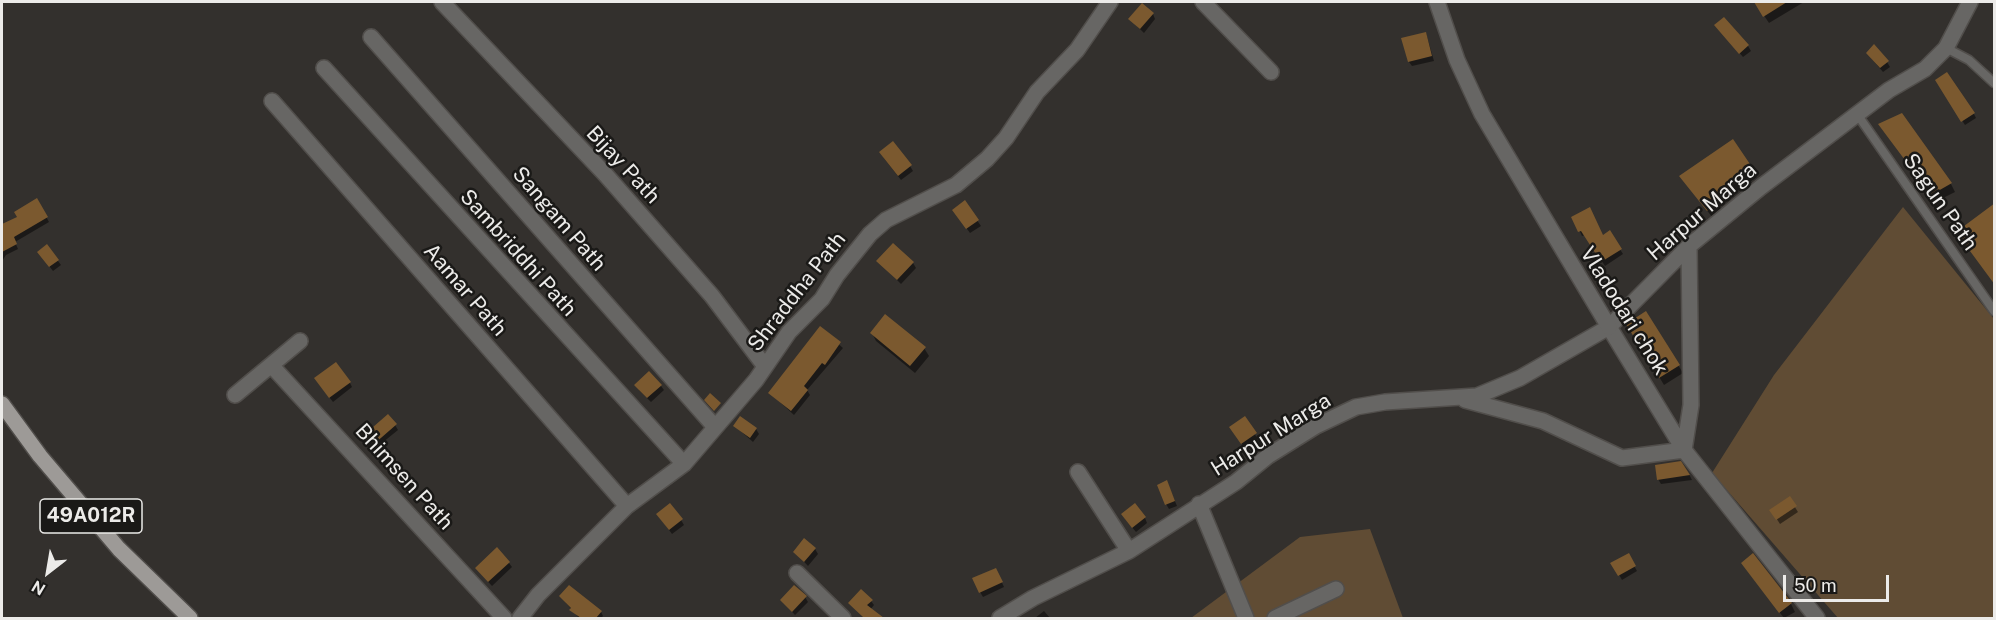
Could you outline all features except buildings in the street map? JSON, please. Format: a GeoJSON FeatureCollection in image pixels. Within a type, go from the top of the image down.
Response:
{"type":"FeatureCollection","features":[{"type":"Feature","properties":{"kind":"main road","name":"49A012R"},"geometry":{"type":"LineString","coordinates":[[2,404],[40,456],[119,549],[190,618]]}},
{"type":"Feature","properties":{"kind":"street","name":"Bijay Path"},"geometry":{"type":"LineString","coordinates":[[442,2],[612,183],[712,296],[764,365]]}},
{"type":"Feature","properties":{"kind":"street","name":"Shraddha Path"},"geometry":{"type":"LineString","coordinates":[[520,618],[538,595],[627,506],[684,464],[756,380],[764,365],[789,332],[822,299],[837,274],[870,234],[886,220],[956,185],[987,159],[1006,138],[1037,92],[1077,50],[1110,2]]}},
{"type":"Feature","properties":{"kind":"street"},"geometry":{"type":"LineString","coordinates":[[1203,2],[1271,72]]}},
{"type":"Feature","properties":{"kind":"street","name":"Vladodari chok"},"geometry":{"type":"LineString","coordinates":[[1437,2],[1456,60],[1482,114],[1684,450],[1817,618]]}},
{"type":"Feature","properties":{"kind":"street","name":"Harpur Marga"},"geometry":{"type":"LineString","coordinates":[[1000,618],[1033,598],[1130,551],[1236,482],[1268,456],[1316,426],[1356,407],[1385,402],[1477,396],[1520,378],[1609,327],[1689,246],[1830,133],[1925,69],[1946,48],[1970,2]]}},
{"type":"Feature","properties":{"kind":"street","name":"Sangam Path"},"geometry":{"type":"LineString","coordinates":[[371,38],[716,428]]}},
{"type":"Feature","properties":{"kind":"street","name":"Sambriddhi Path"},"geometry":{"type":"LineString","coordinates":[[324,68],[456,216],[684,464]]}},
{"type":"Feature","properties":{"kind":"street","name":"Aamar Path"},"geometry":{"type":"LineString","coordinates":[[272,101],[627,506]]}},
{"type":"Feature","properties":{"kind":"street"},"geometry":{"type":"LineString","coordinates":[[1456,398],[1543,421],[1622,458],[1684,450],[1691,405],[1689,246]]}},
{"type":"Feature","properties":{"kind":"street"},"geometry":{"type":"LineString","coordinates":[[235,395],[300,341]]}},
{"type":"Feature","properties":{"kind":"street","name":"Bhimsen Path"},"geometry":{"type":"LineString","coordinates":[[271,365],[504,618]]}},
{"type":"Feature","properties":{"kind":"street"},"geometry":{"type":"LineString","coordinates":[[1078,472],[1130,551]]}},
{"type":"Feature","properties":{"kind":"street"},"geometry":{"type":"LineString","coordinates":[[1199,504],[1246,618]]}},
{"type":"Feature","properties":{"kind":"street"},"geometry":{"type":"LineString","coordinates":[[797,573],[843,618]]}},
{"type":"Feature","properties":{"kind":"street"},"geometry":{"type":"LineString","coordinates":[[1275,618],[1336,589]]}},
{"type":"Feature","properties":{"kind":"lane"},"geometry":{"type":"LineString","coordinates":[[1946,48],[1969,60],[1995,83]]}},
{"type":"Feature","properties":{"kind":"lane","name":"Sagun Path"},"geometry":{"type":"LineString","coordinates":[[1857,114],[1995,311]]}},
{"type":"Feature","properties":{"kind":"shaded area"},"geometry":{"type":"Polygon","coordinates":[[[1903,207],[1994,319],[1994,618],[1838,618],[1712,473],[1774,375],[1903,207]]]}},
{"type":"Feature","properties":{"kind":"shaded area"},"geometry":{"type":"Polygon","coordinates":[[[1370,529],[1403,618],[1191,618],[1300,537],[1370,529]]]}}]}
